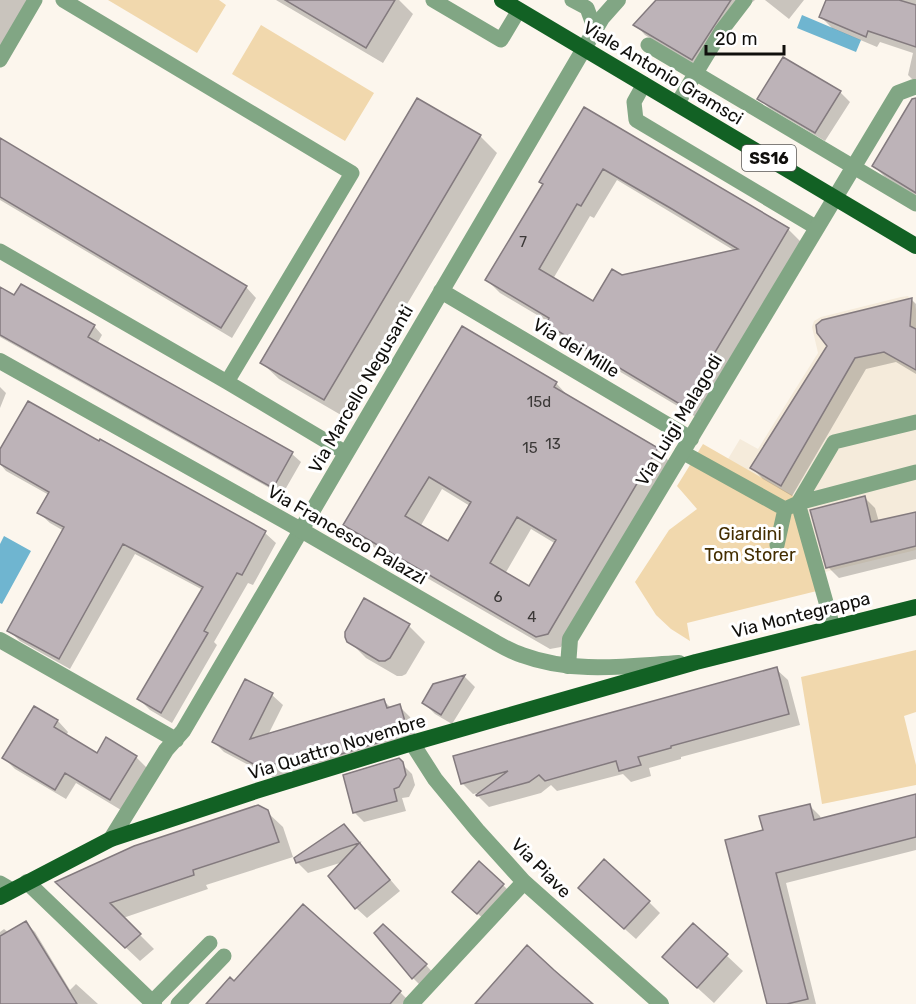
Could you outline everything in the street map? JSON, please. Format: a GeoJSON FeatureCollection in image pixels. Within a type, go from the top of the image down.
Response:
{"type":"FeatureCollection","features":[{"type":"Feature","properties":{"kind":"main road","name":"Viale Antonio Gramsci"},"geometry":{"type":"LineString","coordinates":[[502,0],[916,246]]}},
{"type":"Feature","properties":{"kind":"main road","name":"Via Montegrappa"},"geometry":{"type":"LineString","coordinates":[[696,662],[916,607]]}},
{"type":"Feature","properties":{"kind":"main road","name":"Via Quattro Novembre"},"geometry":{"type":"LineString","coordinates":[[4,890],[27,882],[111,839],[256,791],[412,743],[696,662]]}},
{"type":"Feature","properties":{"kind":"street","name":"Via Marcello Negusanti"},"geometry":{"type":"LineString","coordinates":[[111,839],[166,750],[183,731],[584,48],[602,18],[618,0]]}},
{"type":"Feature","properties":{"kind":"street"},"geometry":{"type":"LineString","coordinates":[[835,198],[898,93],[916,87]]}},
{"type":"Feature","properties":{"kind":"street","name":"Via Luigi Malagodi"},"geometry":{"type":"LineString","coordinates":[[568,666],[570,639],[835,198]]}},
{"type":"Feature","properties":{"kind":"street","name":"Via dei Mille"},"geometry":{"type":"LineString","coordinates":[[441,291],[687,445]]}},
{"type":"Feature","properties":{"kind":"street","name":"Via Francesco Palazzi"},"geometry":{"type":"LineString","coordinates":[[0,361],[520,655],[588,668],[696,662]]}},
{"type":"Feature","properties":{"kind":"street"},"geometry":{"type":"LineString","coordinates":[[0,640],[176,740]]}},
{"type":"Feature","properties":{"kind":"street","name":"Via Piave"},"geometry":{"type":"LineString","coordinates":[[412,743],[435,779],[524,882],[661,1004]]}},
{"type":"Feature","properties":{"kind":"street"},"geometry":{"type":"LineString","coordinates":[[27,882],[153,1003]]}},
{"type":"Feature","properties":{"kind":"street"},"geometry":{"type":"LineString","coordinates":[[411,1004],[524,882]]}},
{"type":"Feature","properties":{"kind":"lane"},"geometry":{"type":"LineString","coordinates":[[0,60],[35,0]]}},
{"type":"Feature","properties":{"kind":"lane"},"geometry":{"type":"LineString","coordinates":[[63,0],[352,173],[227,382]]}},
{"type":"Feature","properties":{"kind":"lane"},"geometry":{"type":"LineString","coordinates":[[433,0],[501,40],[519,10]]}},
{"type":"Feature","properties":{"kind":"lane"},"geometry":{"type":"LineString","coordinates":[[572,0],[587,8],[595,30]]}},
{"type":"Feature","properties":{"kind":"lane"},"geometry":{"type":"LineString","coordinates":[[677,104],[723,30],[745,0]]}},
{"type":"Feature","properties":{"kind":"lane"},"geometry":{"type":"LineString","coordinates":[[648,45],[916,204]]}},
{"type":"Feature","properties":{"kind":"lane"},"geometry":{"type":"LineString","coordinates":[[644,84],[634,102],[636,120],[817,228]]}},
{"type":"Feature","properties":{"kind":"lane"},"geometry":{"type":"LineString","coordinates":[[0,250],[346,453]]}},
{"type":"Feature","properties":{"kind":"lane"},"geometry":{"type":"LineString","coordinates":[[777,545],[791,506],[834,442],[916,422]]}},
{"type":"Feature","properties":{"kind":"lane"},"geometry":{"type":"LineString","coordinates":[[687,445],[791,506],[833,627]]}},
{"type":"Feature","properties":{"kind":"lane"},"geometry":{"type":"LineString","coordinates":[[791,506],[916,472]]}},
{"type":"Feature","properties":{"kind":"lane"},"geometry":{"type":"LineString","coordinates":[[153,1003],[210,943]]}},
{"type":"Feature","properties":{"kind":"lane"},"geometry":{"type":"LineString","coordinates":[[178,1004],[224,956]]}},
{"type":"Feature","properties":{"kind":"shaded area"},"geometry":{"type":"Polygon","coordinates":[[[908,296],[916,310],[916,550],[821,573],[728,459],[740,439],[758,449],[818,353],[812,327],[814,321],[821,317],[908,296]]]}},
{"type":"Feature","properties":{"kind":"green space"},"geometry":{"type":"Polygon","coordinates":[[[108,0],[219,0],[226,5],[197,53],[108,0]]]}},
{"type":"Feature","properties":{"kind":"green space"},"geometry":{"type":"Polygon","coordinates":[[[261,25],[374,93],[345,141],[232,74],[261,25]]]}},
{"type":"Feature","properties":{"kind":"green space","name":"Giardini Tom Storer"},"geometry":{"type":"Polygon","coordinates":[[[703,444],[804,502],[825,589],[687,623],[690,641],[671,629],[656,615],[635,582],[669,530],[697,509],[677,486],[703,444]]]}},
{"type":"Feature","properties":{"kind":"green space"},"geometry":{"type":"Polygon","coordinates":[[[916,650],[916,712],[904,716],[916,765],[916,785],[822,804],[801,677],[916,650]]]}},
{"type":"Feature","properties":{"kind":"water"},"geometry":{"type":"Polygon","coordinates":[[[802,15],[861,40],[856,52],[797,28],[802,15]]]}},
{"type":"Feature","properties":{"kind":"water"},"geometry":{"type":"Polygon","coordinates":[[[4,536],[31,551],[2,604],[0,603],[0,544],[4,536]]]}},
{"type":"Feature","properties":{"kind":"building"},"geometry":{"type":"Polygon","coordinates":[[[285,0],[395,0],[366,48],[285,0]]]}},
{"type":"Feature","properties":{"kind":"building"},"geometry":{"type":"Polygon","coordinates":[[[656,0],[731,0],[692,60],[633,25],[656,0]]]}},
{"type":"Feature","properties":{"kind":"building"},"geometry":{"type":"Polygon","coordinates":[[[826,0],[899,0],[916,5],[916,47],[868,31],[866,37],[819,17],[826,0]]]}},
{"type":"Feature","properties":{"kind":"building"},"geometry":{"type":"Polygon","coordinates":[[[783,57],[841,91],[815,133],[757,99],[783,57]]]}},
{"type":"Feature","properties":{"kind":"building"},"geometry":{"type":"Polygon","coordinates":[[[417,98],[481,135],[324,400],[260,363],[417,98]]]}},
{"type":"Feature","properties":{"kind":"building"},"geometry":{"type":"Polygon","coordinates":[[[916,98],[916,193],[872,166],[912,99],[916,98]]]}},
{"type":"Feature","properties":{"kind":"building"},"geometry":{"type":"Polygon","coordinates":[[[584,107],[789,228],[683,406],[546,324],[549,318],[485,280],[543,184],[539,182],[584,107]],[[603,169],[581,206],[577,204],[539,269],[593,301],[612,269],[622,275],[738,249],[603,169]]]}},
{"type":"Feature","properties":{"kind":"building"},"geometry":{"type":"Polygon","coordinates":[[[0,138],[247,286],[221,328],[0,197],[0,138]]]}},
{"type":"Feature","properties":{"kind":"building"},"geometry":{"type":"Polygon","coordinates":[[[21,284],[95,325],[88,337],[293,452],[273,488],[0,335],[0,287],[14,295],[21,284]]]}},
{"type":"Feature","properties":{"kind":"building"},"geometry":{"type":"Polygon","coordinates":[[[912,298],[910,326],[916,329],[916,370],[884,352],[855,358],[781,486],[750,468],[827,346],[817,333],[816,325],[822,320],[912,298]]]}},
{"type":"Feature","properties":{"kind":"building"},"geometry":{"type":"Polygon","coordinates":[[[462,326],[557,382],[554,387],[658,448],[548,634],[536,637],[343,525],[462,326]],[[429,477],[405,516],[448,541],[471,502],[429,477]],[[517,517],[490,563],[529,586],[556,540],[517,517]]]}},
{"type":"Feature","properties":{"kind":"building"},"geometry":{"type":"Polygon","coordinates":[[[28,401],[266,531],[242,575],[237,573],[204,631],[208,633],[161,713],[137,699],[203,587],[148,557],[123,544],[59,659],[7,631],[64,527],[37,513],[49,492],[0,464],[0,449],[28,401]]]}},
{"type":"Feature","properties":{"kind":"building"},"geometry":{"type":"Polygon","coordinates":[[[865,496],[871,522],[916,512],[916,546],[826,568],[810,510],[865,496]]]}},
{"type":"Feature","properties":{"kind":"building"},"geometry":{"type":"Polygon","coordinates":[[[364,598],[410,624],[390,658],[385,661],[379,661],[347,642],[345,637],[345,632],[364,598]]]}},
{"type":"Feature","properties":{"kind":"building"},"geometry":{"type":"Polygon","coordinates":[[[777,667],[789,714],[638,757],[641,765],[619,771],[616,761],[545,781],[539,775],[529,782],[477,796],[508,771],[461,784],[453,756],[777,667]]]}},
{"type":"Feature","properties":{"kind":"building"},"geometry":{"type":"Polygon","coordinates":[[[465,675],[441,715],[422,703],[433,684],[465,675]]]}},
{"type":"Feature","properties":{"kind":"building"},"geometry":{"type":"Polygon","coordinates":[[[245,679],[273,693],[250,739],[384,699],[387,708],[400,704],[406,725],[377,734],[383,741],[338,755],[335,746],[261,768],[212,742],[245,679]]]}},
{"type":"Feature","properties":{"kind":"building"},"geometry":{"type":"Polygon","coordinates":[[[34,706],[58,720],[54,727],[97,753],[106,737],[137,756],[110,800],[65,773],[55,790],[2,758],[34,706]]]}},
{"type":"Feature","properties":{"kind":"building"},"geometry":{"type":"Polygon","coordinates":[[[399,758],[403,762],[406,775],[399,787],[394,789],[397,801],[353,813],[343,775],[399,758]]]}},
{"type":"Feature","properties":{"kind":"building"},"geometry":{"type":"Polygon","coordinates":[[[916,794],[916,837],[776,873],[808,999],[787,1004],[767,1004],[725,840],[763,830],[759,816],[810,804],[814,820],[916,794]]]}},
{"type":"Feature","properties":{"kind":"building"},"geometry":{"type":"Polygon","coordinates":[[[258,805],[268,810],[279,842],[193,870],[194,875],[110,903],[141,934],[125,948],[55,882],[134,846],[258,805]]]}},
{"type":"Feature","properties":{"kind":"building"},"geometry":{"type":"Polygon","coordinates":[[[344,824],[390,880],[355,909],[328,876],[359,843],[296,863],[294,858],[344,824]]]}},
{"type":"Feature","properties":{"kind":"building"},"geometry":{"type":"Polygon","coordinates":[[[604,859],[650,901],[624,929],[578,888],[604,859]]]}},
{"type":"Feature","properties":{"kind":"building"},"geometry":{"type":"Polygon","coordinates":[[[479,861],[504,884],[477,914],[452,892],[479,861]]]}},
{"type":"Feature","properties":{"kind":"building"},"geometry":{"type":"Polygon","coordinates":[[[303,904],[401,991],[390,1004],[206,1004],[230,977],[234,981],[303,904]]]}},
{"type":"Feature","properties":{"kind":"building"},"geometry":{"type":"Polygon","coordinates":[[[26,921],[77,1004],[0,1004],[0,936],[26,921]]]}},
{"type":"Feature","properties":{"kind":"building"},"geometry":{"type":"Polygon","coordinates":[[[693,923],[728,954],[697,988],[662,957],[693,923]]]}},
{"type":"Feature","properties":{"kind":"building"},"geometry":{"type":"Polygon","coordinates":[[[383,924],[427,964],[412,979],[374,933],[383,924]]]}},
{"type":"Feature","properties":{"kind":"building"},"geometry":{"type":"Polygon","coordinates":[[[527,945],[554,970],[593,1004],[475,1004],[527,945]]]}}]}
